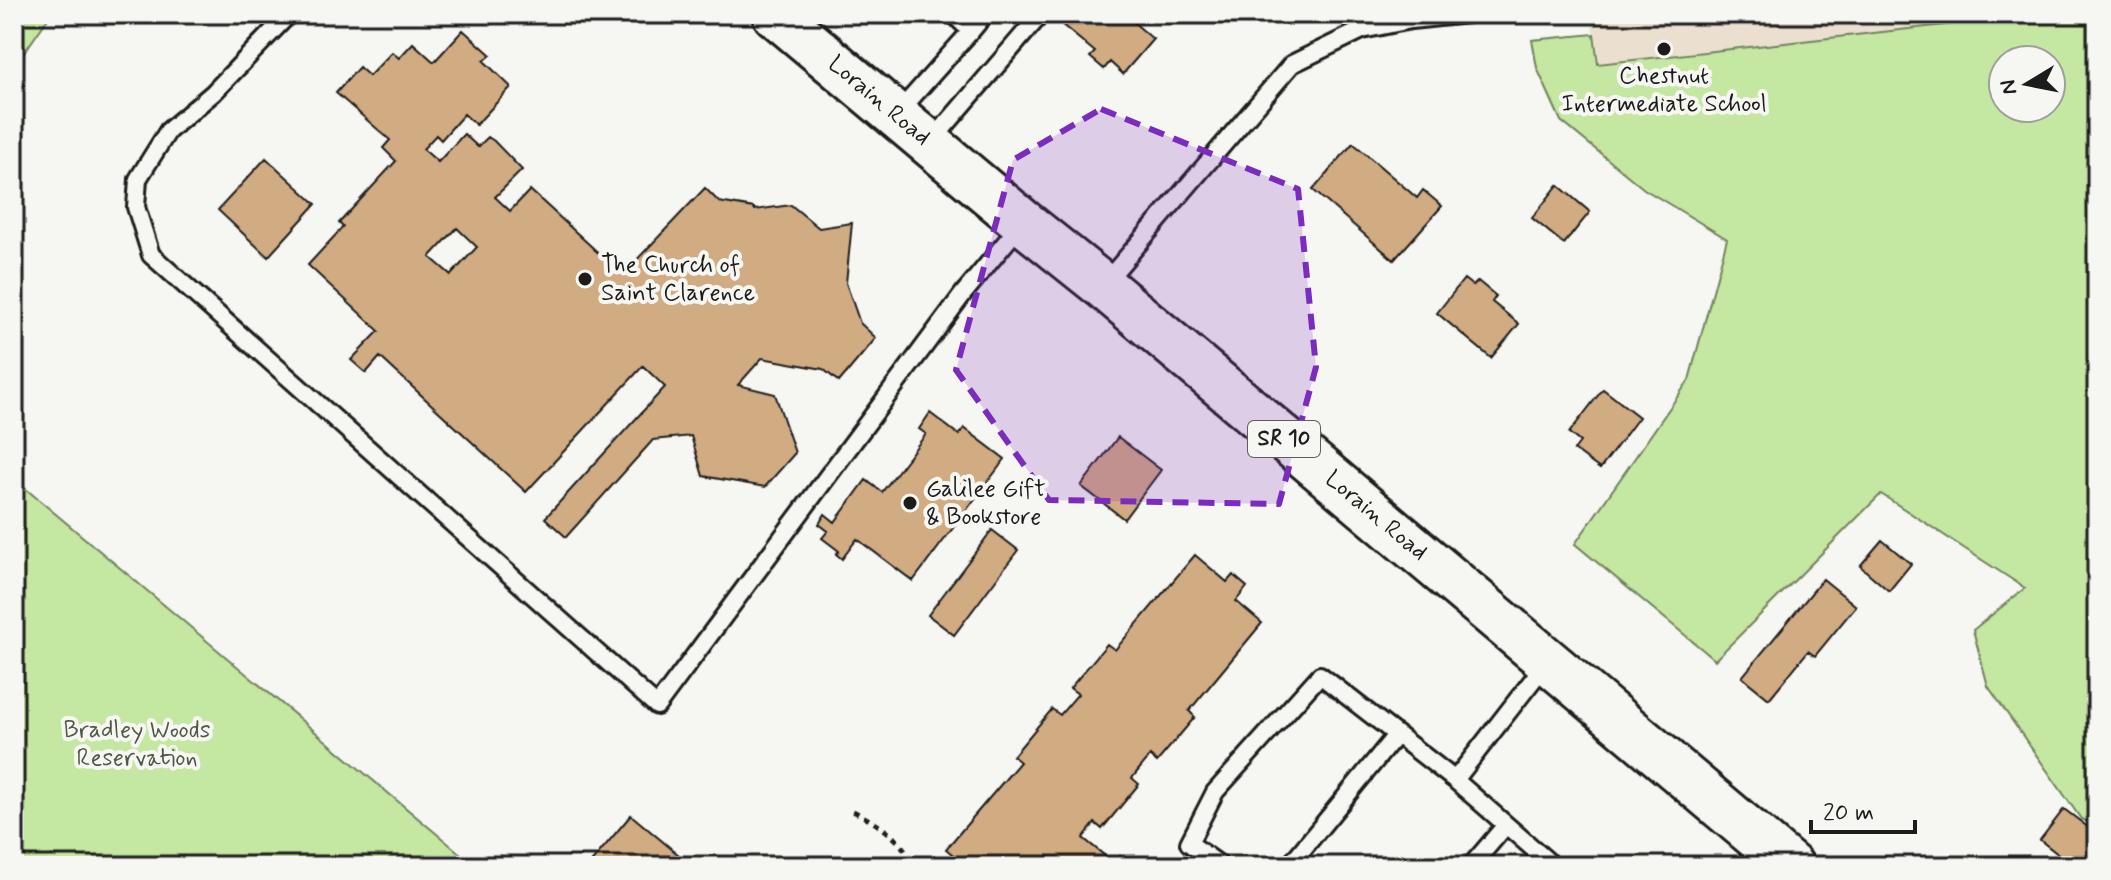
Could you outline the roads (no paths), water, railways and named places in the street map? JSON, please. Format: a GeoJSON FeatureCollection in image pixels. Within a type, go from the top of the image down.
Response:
{"type":"FeatureCollection","features":[{"type":"Feature","properties":{"kind":"main road","name":"Lorain Road"},"geometry":{"type":"LineString","coordinates":[[775,14],[1791,866]]}},
{"type":"Feature","properties":{"kind":"lane"},"geometry":{"type":"LineString","coordinates":[[289,14],[213,93],[168,131],[138,179],[136,207],[151,255],[657,706],[963,294],[1023,222]]}},
{"type":"Feature","properties":{"kind":"lane"},"geometry":{"type":"LineString","coordinates":[[953,14],[971,31]]}},
{"type":"Feature","properties":{"kind":"lane"},"geometry":{"type":"LineString","coordinates":[[896,115],[985,14]]}},
{"type":"Feature","properties":{"kind":"lane"},"geometry":{"type":"LineString","coordinates":[[930,144],[1041,14]]}},
{"type":"Feature","properties":{"kind":"lane"},"geometry":{"type":"LineString","coordinates":[[1103,286],[1292,64],[1362,30],[1411,20],[1468,14]]}},
{"type":"Feature","properties":{"kind":"lane"},"geometry":{"type":"LineString","coordinates":[[1455,780],[1547,662]]}},
{"type":"Feature","properties":{"kind":"lane"},"geometry":{"type":"LineString","coordinates":[[1221,866],[1189,843],[1215,792],[1320,675],[1455,780],[1553,866]]}},
{"type":"Feature","properties":{"kind":"lane"},"geometry":{"type":"LineString","coordinates":[[1289,866],[1397,734]]}},
{"type":"Feature","properties":{"kind":"lane"},"geometry":{"type":"LineString","coordinates":[[1471,866],[1506,825]]}},
{"type":"Feature","properties":{"kind":"place","name":"Chestnut Intermediate School"},"geometry":{"type":"Point","coordinates":[1664,49]}},
{"type":"Feature","properties":{"kind":"place","name":"The Church of Saint Clarence"},"geometry":{"type":"Point","coordinates":[585,279]}},
{"type":"Feature","properties":{"kind":"place","name":"Galilee Gift & Bookstore"},"geometry":{"type":"Point","coordinates":[910,503]}},
{"type":"Feature","properties":{"kind":"park label","name":"Bradley Woods Reservation"},"geometry":{"type":"Point","coordinates":[137,744]}}]}
